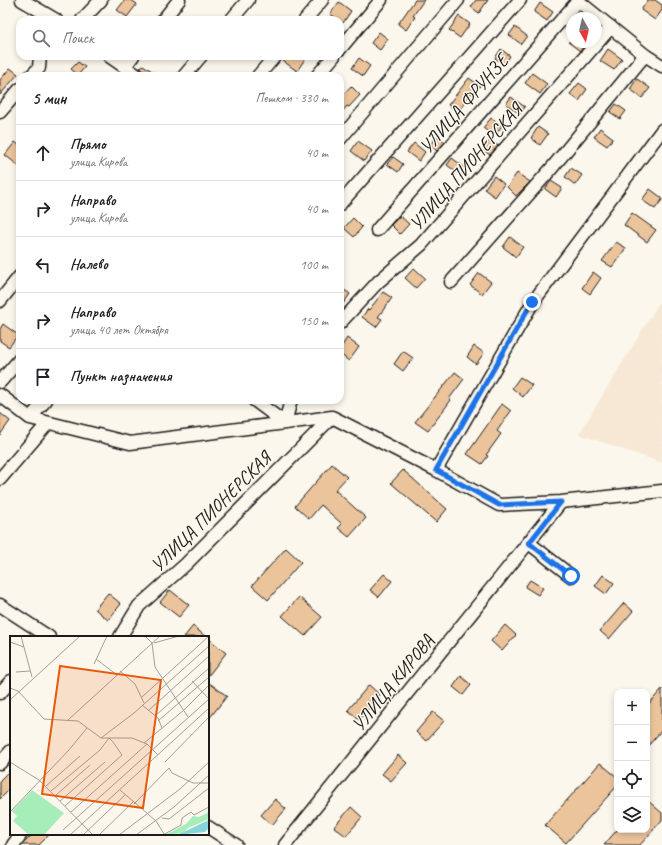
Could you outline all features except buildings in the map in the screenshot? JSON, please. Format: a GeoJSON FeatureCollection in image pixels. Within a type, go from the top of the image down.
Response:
{"type":"FeatureCollection","features":[{"type":"Feature","properties":{"kind":"street"},"geometry":{"type":"LineString","coordinates":[[22,0],[49,16]]}},
{"type":"Feature","properties":{"kind":"street"},"geometry":{"type":"LineString","coordinates":[[86,16],[101,0]]}},
{"type":"Feature","properties":{"kind":"street"},"geometry":{"type":"LineString","coordinates":[[166,16],[179,0]]}},
{"type":"Feature","properties":{"kind":"street"},"geometry":{"type":"LineString","coordinates":[[235,16],[248,0]]}},
{"type":"Feature","properties":{"kind":"street"},"geometry":{"type":"LineString","coordinates":[[308,16],[322,0]]}},
{"type":"Feature","properties":{"kind":"street"},"geometry":{"type":"LineString","coordinates":[[344,44],[381,0]]}},
{"type":"Feature","properties":{"kind":"street"},"geometry":{"type":"LineString","coordinates":[[344,134],[458,0]]}},
{"type":"Feature","properties":{"kind":"street","name":"УЛИЦА ФРУНЗЕ"},"geometry":{"type":"LineString","coordinates":[[344,199],[520,0]]}},
{"type":"Feature","properties":{"kind":"street"},"geometry":{"type":"LineString","coordinates":[[578,1],[645,55],[662,66]]}},
{"type":"Feature","properties":{"kind":"street","name":"УЛИЦА ФРУНЗЕ"},"geometry":{"type":"LineString","coordinates":[[377,230],[578,1]]}},
{"type":"Feature","properties":{"kind":"street","name":"УЛИЦА ПИОНЕРСКАЯ"},"geometry":{"type":"LineString","coordinates":[[344,319],[378,282],[421,245],[611,27]]}},
{"type":"Feature","properties":{"kind":"street"},"geometry":{"type":"LineString","coordinates":[[451,282],[551,169],[645,55]]}},
{"type":"Feature","properties":{"kind":"street"},"geometry":{"type":"LineString","coordinates":[[34,72],[38,68],[39,60]]}},
{"type":"Feature","properties":{"kind":"street"},"geometry":{"type":"LineString","coordinates":[[115,60],[133,72]]}},
{"type":"Feature","properties":{"kind":"street"},"geometry":{"type":"LineString","coordinates":[[125,66],[130,60]]}},
{"type":"Feature","properties":{"kind":"street"},"geometry":{"type":"LineString","coordinates":[[187,72],[198,60]]}},
{"type":"Feature","properties":{"kind":"street"},"geometry":{"type":"LineString","coordinates":[[261,72],[272,60]]}},
{"type":"Feature","properties":{"kind":"street"},"geometry":{"type":"LineString","coordinates":[[320,72],[331,60]]}},
{"type":"Feature","properties":{"kind":"street"},"geometry":{"type":"LineString","coordinates":[[0,112],[16,94]]}},
{"type":"Feature","properties":{"kind":"street"},"geometry":{"type":"LineString","coordinates":[[436,470],[532,302],[662,130]]}},
{"type":"Feature","properties":{"kind":"street"},"geometry":{"type":"LineString","coordinates":[[0,300],[16,281]]}},
{"type":"Feature","properties":{"kind":"street"},"geometry":{"type":"LineString","coordinates":[[0,382],[16,364]]}},
{"type":"Feature","properties":{"kind":"street"},"geometry":{"type":"LineString","coordinates":[[0,395],[30,418],[130,443],[332,417],[436,470],[499,505],[561,502],[662,491]]}},
{"type":"Feature","properties":{"kind":"street"},"geometry":{"type":"LineString","coordinates":[[30,418],[42,404]]}},
{"type":"Feature","properties":{"kind":"street"},"geometry":{"type":"LineString","coordinates":[[259,404],[285,423]]}},
{"type":"Feature","properties":{"kind":"street"},"geometry":{"type":"LineString","coordinates":[[285,423],[290,404]]}},
{"type":"Feature","properties":{"kind":"street","name":"УЛИЦА ПИОНЕРСКАЯ"},"geometry":{"type":"LineString","coordinates":[[121,636],[139,606],[186,564],[332,417]]}},
{"type":"Feature","properties":{"kind":"street"},"geometry":{"type":"LineString","coordinates":[[0,479],[48,423]]}},
{"type":"Feature","properties":{"kind":"street","name":"УЛИЦА КИРОВА"},"geometry":{"type":"LineString","coordinates":[[290,843],[561,502]]}},
{"type":"Feature","properties":{"kind":"street"},"geometry":{"type":"LineString","coordinates":[[529,543],[571,576]]}},
{"type":"Feature","properties":{"kind":"street"},"geometry":{"type":"LineString","coordinates":[[2,610],[46,636]]}},
{"type":"Feature","properties":{"kind":"street"},"geometry":{"type":"LineString","coordinates":[[0,693],[10,682]]}},
{"type":"Feature","properties":{"kind":"street"},"geometry":{"type":"LineString","coordinates":[[0,763],[10,752]]}},
{"type":"Feature","properties":{"kind":"street"},"geometry":{"type":"LineString","coordinates":[[209,828],[236,845]]}},
{"type":"Feature","properties":{"kind":"street"},"geometry":{"type":"LineString","coordinates":[[13,845],[20,835]]}},
{"type":"Feature","properties":{"kind":"shaded area"},"geometry":{"type":"Polygon","coordinates":[[[662,298],[662,463],[579,434],[662,298]]]}},
{"type":"Feature","properties":{"kind":"route"},"geometry":{"type":"LineString","coordinates":[[532,302],[436,470],[499,505],[561,502],[529,543],[571,576]]}}]}
